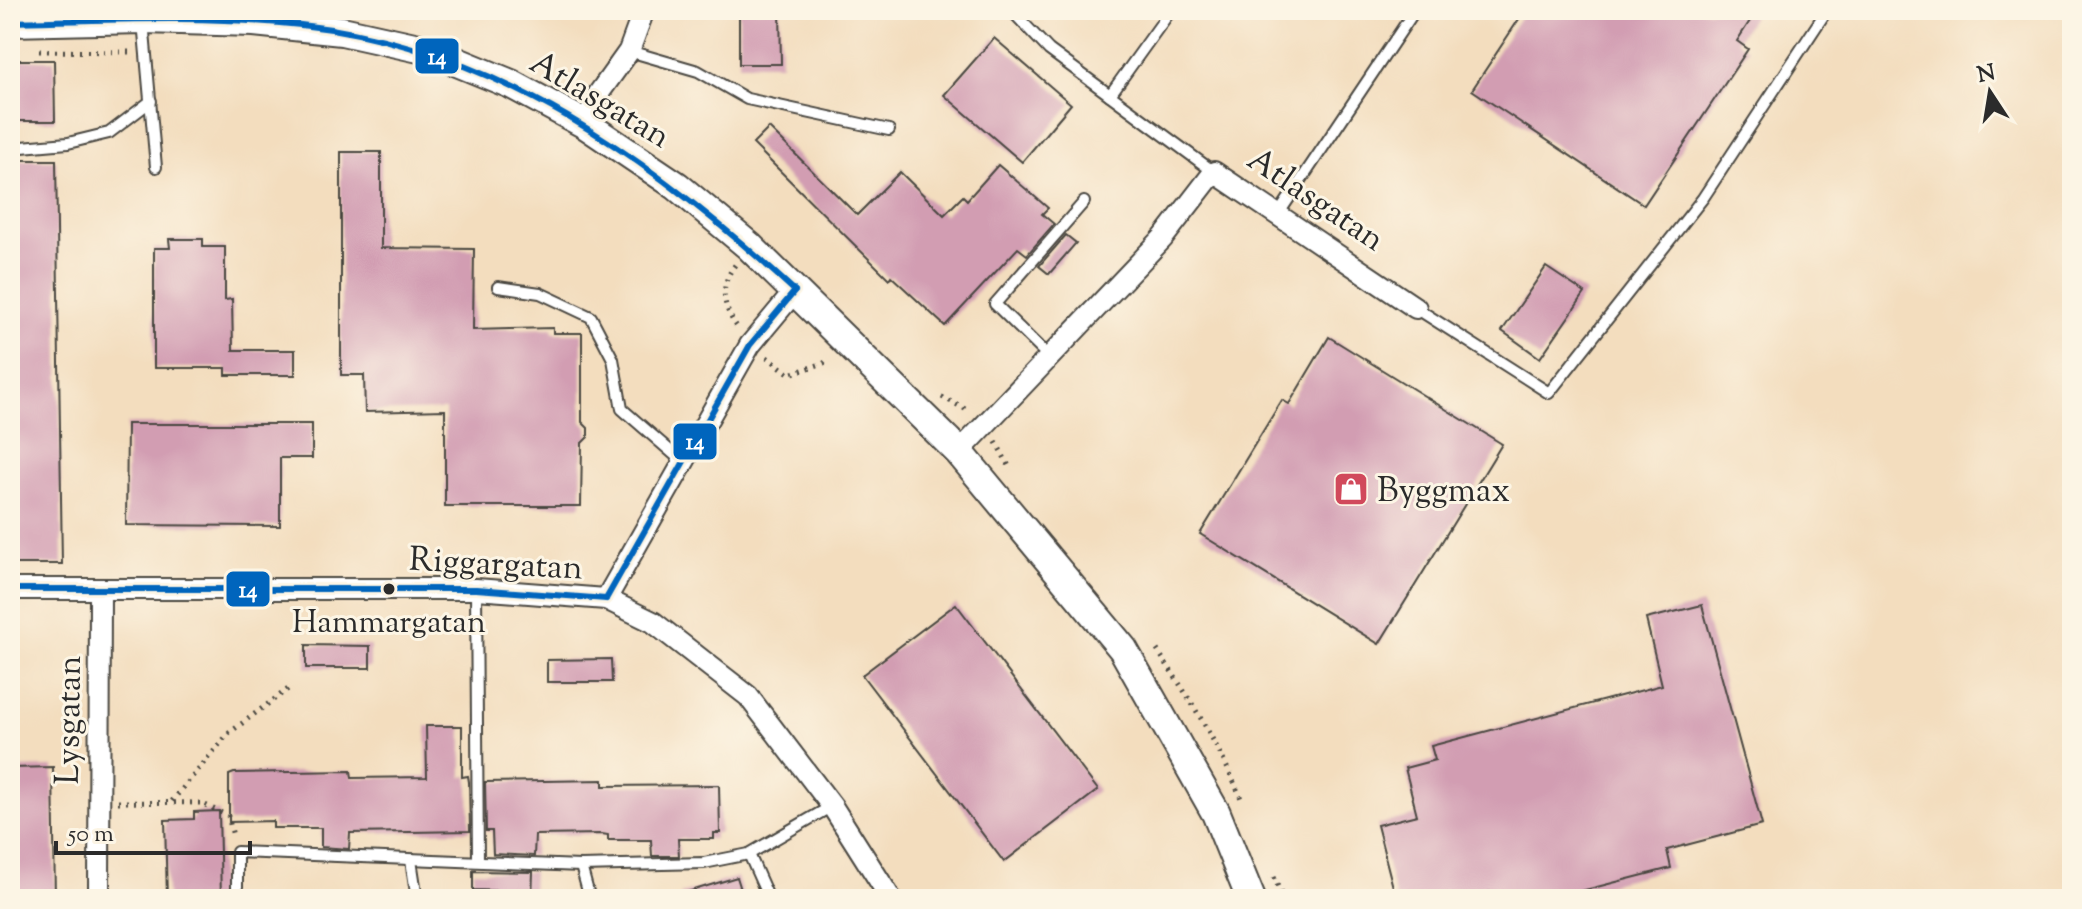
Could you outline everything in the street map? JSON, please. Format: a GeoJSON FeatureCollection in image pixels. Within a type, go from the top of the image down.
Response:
{"type":"FeatureCollection","features":[{"type":"Feature","properties":{"kind":"street"},"geometry":{"type":"LineString","coordinates":[[585,124],[599,93],[629,51],[644,10]]}},
{"type":"Feature","properties":{"kind":"street","name":"Atlasgatan"},"geometry":{"type":"LineString","coordinates":[[10,22],[101,16],[254,22],[327,29],[428,50],[511,84],[585,124],[677,186],[749,246],[959,452],[1123,649],[1216,813],[1251,899]]}},
{"type":"Feature","properties":{"kind":"street","name":"Atlasgatan"},"geometry":{"type":"LineString","coordinates":[[959,452],[1163,238],[1214,172],[1416,308]]}},
{"type":"Feature","properties":{"kind":"street"},"geometry":{"type":"LineString","coordinates":[[606,599],[750,345],[795,291]]}},
{"type":"Feature","properties":{"kind":"street","name":"Riggargatan"},"geometry":{"type":"LineString","coordinates":[[10,589],[476,589],[606,599],[653,622],[748,696],[832,806],[891,899]]}},
{"type":"Feature","properties":{"kind":"street","name":"Lysgatan"},"geometry":{"type":"LineString","coordinates":[[99,899],[100,590]]}},
{"type":"Feature","properties":{"kind":"lane"},"geometry":{"type":"LineString","coordinates":[[1011,10],[1049,50],[1214,172]]}},
{"type":"Feature","properties":{"kind":"lane"},"geometry":{"type":"LineString","coordinates":[[1110,95],[1171,10]]}},
{"type":"Feature","properties":{"kind":"lane"},"geometry":{"type":"LineString","coordinates":[[1277,216],[1415,10]]}},
{"type":"Feature","properties":{"kind":"lane"},"geometry":{"type":"LineString","coordinates":[[1416,308],[1549,393],[1703,198],[1827,10]]}},
{"type":"Feature","properties":{"kind":"lane"},"geometry":{"type":"LineString","coordinates":[[143,19],[156,167]]}},
{"type":"Feature","properties":{"kind":"lane"},"geometry":{"type":"LineString","coordinates":[[629,51],[698,71],[747,99],[889,130]]}},
{"type":"Feature","properties":{"kind":"lane"},"geometry":{"type":"LineString","coordinates":[[10,148],[68,143],[109,133],[151,101]]}},
{"type":"Feature","properties":{"kind":"lane"},"geometry":{"type":"LineString","coordinates":[[1048,356],[995,304],[1084,202]]}},
{"type":"Feature","properties":{"kind":"lane"},"geometry":{"type":"LineString","coordinates":[[498,287],[540,293],[591,317],[613,359],[622,409],[683,462]]}},
{"type":"Feature","properties":{"kind":"lane"},"geometry":{"type":"LineString","coordinates":[[476,589],[478,861]]}},
{"type":"Feature","properties":{"kind":"lane"},"geometry":{"type":"LineString","coordinates":[[237,899],[237,852],[581,866],[704,863],[749,854],[832,806]]}},
{"type":"Feature","properties":{"kind":"lane"},"geometry":{"type":"LineString","coordinates":[[749,854],[769,899]]}},
{"type":"Feature","properties":{"kind":"lane"},"geometry":{"type":"LineString","coordinates":[[411,860],[417,899]]}},
{"type":"Feature","properties":{"kind":"lane"},"geometry":{"type":"LineString","coordinates":[[581,866],[590,899]]}},
{"type":"Feature","properties":{"kind":"path"},"geometry":{"type":"LineString","coordinates":[[28,50],[147,52]]}},
{"type":"Feature","properties":{"kind":"path"},"geometry":{"type":"LineString","coordinates":[[171,802],[229,733],[288,689]]}},
{"type":"Feature","properties":{"kind":"path"},"geometry":{"type":"LineString","coordinates":[[98,802],[201,803],[228,816],[237,852]]}},
{"type":"Feature","properties":{"kind":"building"},"geometry":{"type":"Polygon","coordinates":[[[739,10],[780,10],[781,64],[739,64],[739,10]]]}},
{"type":"Feature","properties":{"kind":"building"},"geometry":{"type":"Polygon","coordinates":[[[1525,10],[1757,10],[1737,41],[1748,49],[1644,205],[1472,90],[1525,10]]]}},
{"type":"Feature","properties":{"kind":"building"},"geometry":{"type":"Polygon","coordinates":[[[994,38],[1071,104],[1022,162],[944,95],[994,38]]]}},
{"type":"Feature","properties":{"kind":"building"},"geometry":{"type":"Polygon","coordinates":[[[10,60],[54,60],[55,121],[10,121],[10,60]]]}},
{"type":"Feature","properties":{"kind":"building"},"geometry":{"type":"Polygon","coordinates":[[[769,128],[857,215],[900,172],[944,215],[963,196],[967,200],[998,165],[1048,208],[1042,214],[1054,224],[1027,255],[1018,248],[945,326],[891,276],[889,279],[753,144],[769,128]]]}},
{"type":"Feature","properties":{"kind":"building"},"geometry":{"type":"Polygon","coordinates":[[[341,152],[381,152],[381,248],[474,249],[473,330],[553,328],[553,333],[582,333],[582,422],[588,428],[588,437],[582,443],[581,506],[445,506],[445,410],[365,412],[364,375],[341,375],[341,152]]]}},
{"type":"Feature","properties":{"kind":"building"},"geometry":{"type":"Polygon","coordinates":[[[10,160],[56,160],[62,564],[13,564],[10,160]]]}},
{"type":"Feature","properties":{"kind":"building"},"geometry":{"type":"Polygon","coordinates":[[[1066,235],[1076,243],[1049,274],[1039,266],[1066,235]]]}},
{"type":"Feature","properties":{"kind":"building"},"geometry":{"type":"Polygon","coordinates":[[[169,239],[203,239],[203,247],[225,247],[225,300],[232,299],[233,350],[295,350],[295,375],[226,375],[226,368],[154,368],[154,248],[170,248],[169,239]]]}},
{"type":"Feature","properties":{"kind":"building"},"geometry":{"type":"Polygon","coordinates":[[[1546,267],[1585,293],[1540,358],[1502,331],[1546,267]]]}},
{"type":"Feature","properties":{"kind":"building","name":"Byggmax"},"geometry":{"type":"Polygon","coordinates":[[[1329,337],[1502,444],[1379,644],[1200,534],[1282,400],[1289,404],[1329,337]]]}},
{"type":"Feature","properties":{"kind":"building"},"geometry":{"type":"Polygon","coordinates":[[[127,424],[312,424],[312,458],[280,458],[280,526],[126,525],[127,424]]]}},
{"type":"Feature","properties":{"kind":"building"},"geometry":{"type":"Polygon","coordinates":[[[956,604],[1098,790],[1004,862],[862,675],[956,604]]]}},
{"type":"Feature","properties":{"kind":"building"},"geometry":{"type":"Polygon","coordinates":[[[1702,605],[1762,825],[1667,850],[1671,868],[1550,899],[1491,899],[1489,892],[1461,899],[1396,899],[1377,825],[1417,815],[1405,768],[1435,760],[1431,746],[1662,685],[1646,619],[1702,605]]]}},
{"type":"Feature","properties":{"kind":"building"},"geometry":{"type":"Polygon","coordinates":[[[306,645],[370,646],[370,668],[306,668],[306,645]]]}},
{"type":"Feature","properties":{"kind":"building"},"geometry":{"type":"Polygon","coordinates":[[[611,659],[612,682],[547,682],[547,660],[611,659]]]}},
{"type":"Feature","properties":{"kind":"building"},"geometry":{"type":"Polygon","coordinates":[[[426,726],[462,726],[462,777],[468,776],[469,782],[470,831],[350,833],[349,849],[321,847],[321,828],[273,828],[273,821],[229,822],[229,775],[234,773],[351,771],[352,778],[427,777],[426,726]]]}},
{"type":"Feature","properties":{"kind":"building"},"geometry":{"type":"Polygon","coordinates":[[[53,767],[55,899],[10,899],[10,768],[53,767]]]}},
{"type":"Feature","properties":{"kind":"building"},"geometry":{"type":"Polygon","coordinates":[[[603,780],[603,786],[719,785],[720,833],[714,833],[714,839],[678,839],[679,856],[652,856],[651,840],[608,840],[608,835],[602,834],[535,835],[534,856],[493,854],[492,831],[486,831],[485,782],[603,780]]]}},
{"type":"Feature","properties":{"kind":"building"},"geometry":{"type":"Polygon","coordinates":[[[219,811],[221,899],[167,899],[165,820],[194,819],[194,812],[219,811]]]}},
{"type":"Feature","properties":{"kind":"building"},"geometry":{"type":"Polygon","coordinates":[[[473,871],[533,872],[532,899],[508,899],[507,891],[473,890],[473,871]]]}},
{"type":"Feature","properties":{"kind":"building"},"geometry":{"type":"Polygon","coordinates":[[[737,877],[744,899],[682,899],[681,894],[737,877]]]}},
{"type":"Feature","properties":{"kind":"transit line","name":"14"},"geometry":{"type":"LineString","coordinates":[[10,22],[156,19],[265,22],[373,37],[441,57],[506,84],[569,118],[629,156],[687,198],[795,291]]}},
{"type":"Feature","properties":{"kind":"transit line","name":"14"},"geometry":{"type":"LineString","coordinates":[[606,599],[750,345],[795,291]]}},
{"type":"Feature","properties":{"kind":"transit line","name":"14"},"geometry":{"type":"LineString","coordinates":[[10,589],[476,589],[606,599]]}},
{"type":"Feature","properties":{"kind":"place","name":"Byggmax"},"geometry":{"type":"Point","coordinates":[1351,489]}},
{"type":"Feature","properties":{"kind":"place","name":"Hammargatan"},"geometry":{"type":"Point","coordinates":[389,589]}}]}
